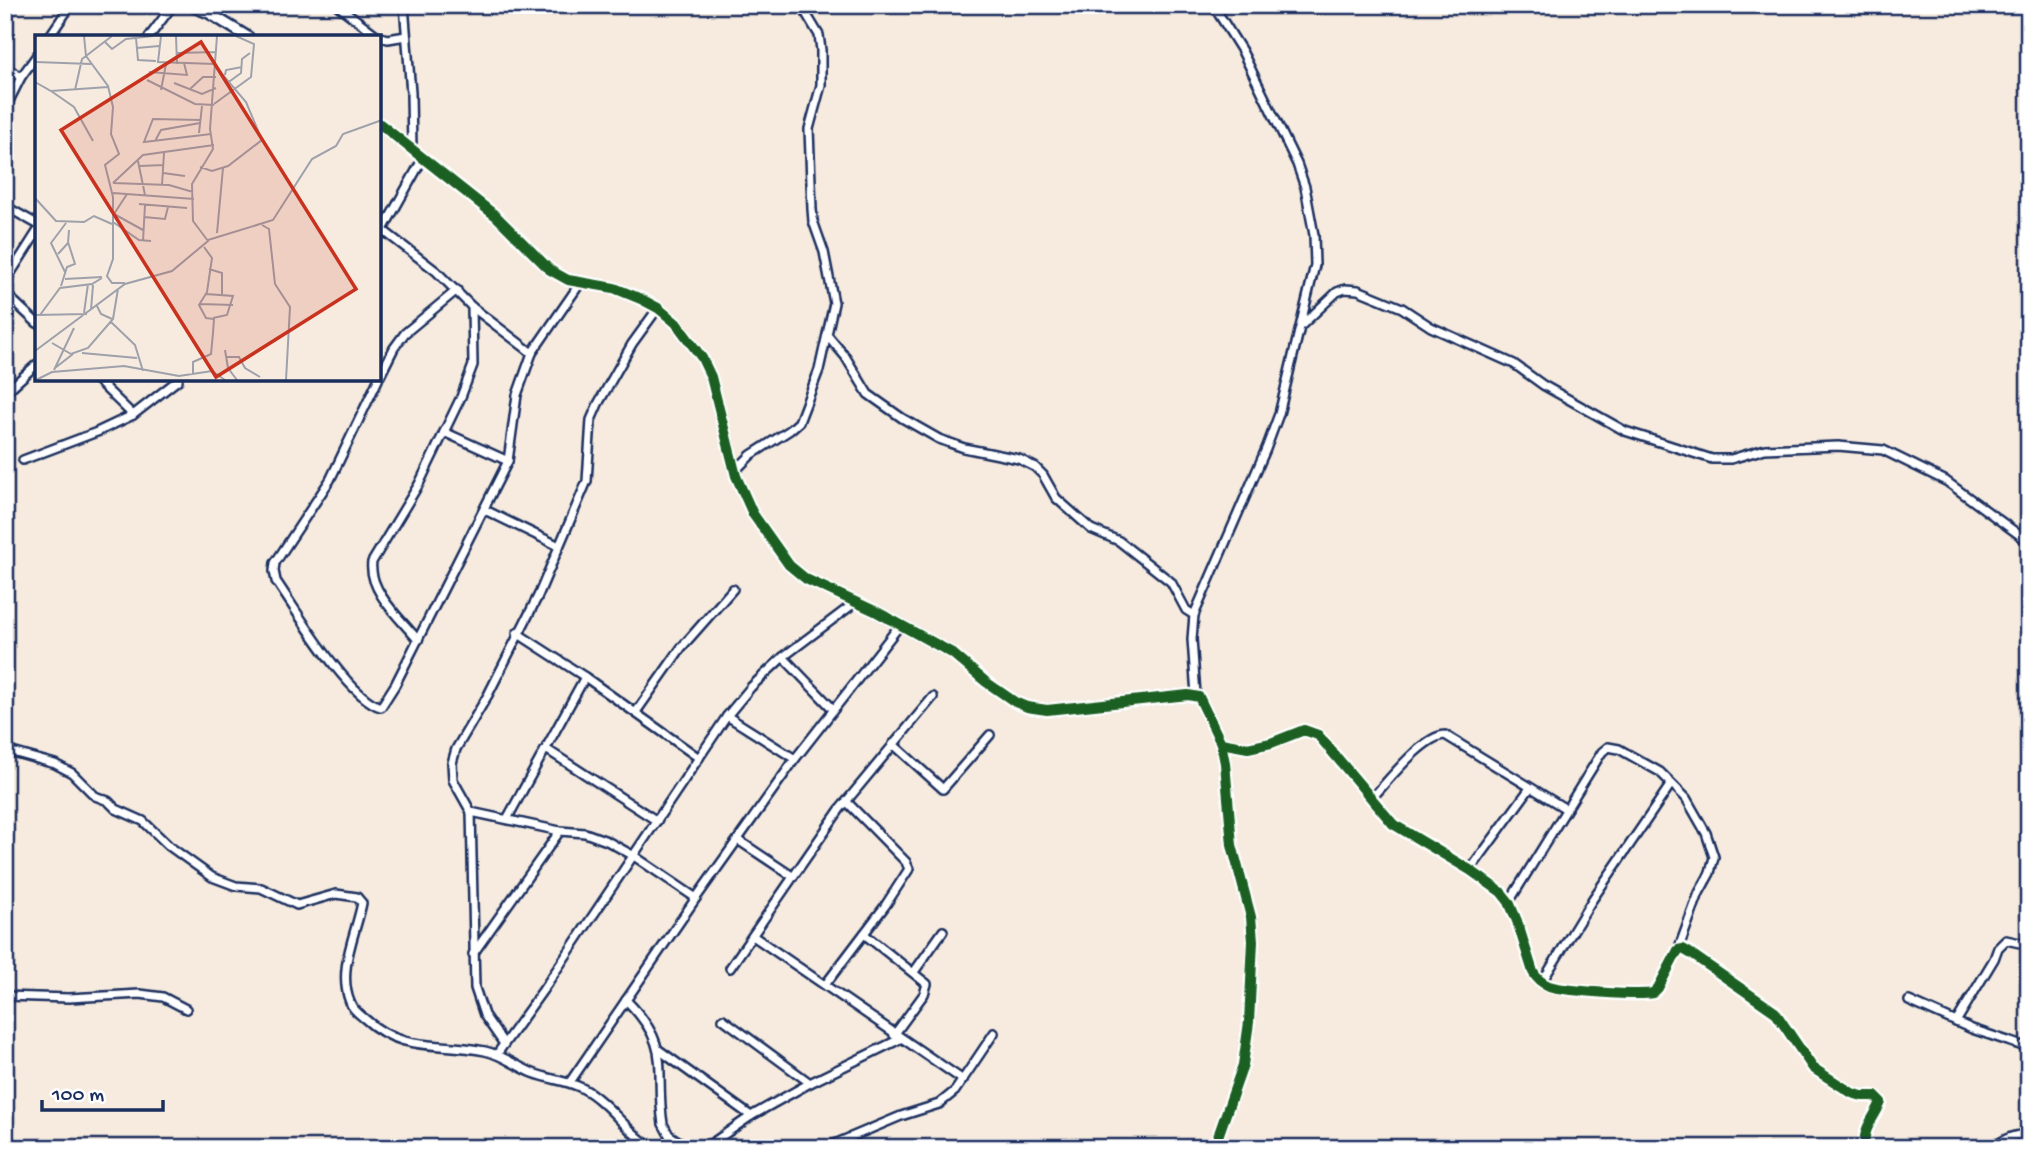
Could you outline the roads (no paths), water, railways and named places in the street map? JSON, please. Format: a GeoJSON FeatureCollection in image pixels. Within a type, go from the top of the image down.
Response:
{"type":"FeatureCollection","features":[{"type":"Feature","properties":{"kind":"street"},"geometry":{"type":"LineString","coordinates":[[50,35],[71,5]]}},
{"type":"Feature","properties":{"kind":"street"},"geometry":{"type":"LineString","coordinates":[[150,35],[173,5]]}},
{"type":"Feature","properties":{"kind":"street"},"geometry":{"type":"LineString","coordinates":[[192,7],[209,5]]}},
{"type":"Feature","properties":{"kind":"street"},"geometry":{"type":"LineString","coordinates":[[338,5],[377,35]]}},
{"type":"Feature","properties":{"kind":"street"},"geometry":{"type":"LineString","coordinates":[[404,5],[411,93],[412,150]]}},
{"type":"Feature","properties":{"kind":"street"},"geometry":{"type":"LineString","coordinates":[[735,471],[751,455],[799,422],[819,370],[834,303],[824,252],[813,221],[809,129],[821,85],[821,50],[819,35],[801,5]]}},
{"type":"Feature","properties":{"kind":"street"},"geometry":{"type":"LineString","coordinates":[[1213,5],[1242,51],[1297,164],[1314,235],[1315,265],[1279,414],[1194,615],[1192,639],[1196,695],[1221,743],[1232,845],[1251,917],[1253,941],[1250,1022],[1242,1065],[1214,1148]]}},
{"type":"Feature","properties":{"kind":"street"},"geometry":{"type":"LineString","coordinates":[[192,7],[209,13],[245,35]]}},
{"type":"Feature","properties":{"kind":"street"},"geometry":{"type":"LineString","coordinates":[[382,38],[405,36]]}},
{"type":"Feature","properties":{"kind":"street"},"geometry":{"type":"LineString","coordinates":[[5,109],[21,77],[35,58]]}},
{"type":"Feature","properties":{"kind":"street"},"geometry":{"type":"LineString","coordinates":[[5,67],[21,77]]}},
{"type":"Feature","properties":{"kind":"street"},"geometry":{"type":"LineString","coordinates":[[382,126],[422,160],[496,215],[550,270],[568,280],[614,288],[658,308],[676,323],[702,358],[711,377],[735,471],[753,514],[789,565],[806,579],[952,653],[986,682],[1027,707],[1047,710],[1196,695]]}},
{"type":"Feature","properties":{"kind":"street"},"geometry":{"type":"LineString","coordinates":[[422,160],[382,233],[436,271],[472,307],[532,353]]}},
{"type":"Feature","properties":{"kind":"street"},"geometry":{"type":"LineString","coordinates":[[5,206],[35,223]]}},
{"type":"Feature","properties":{"kind":"street"},"geometry":{"type":"LineString","coordinates":[[5,282],[35,235]]}},
{"type":"Feature","properties":{"kind":"street"},"geometry":{"type":"LineString","coordinates":[[377,382],[330,480],[275,564],[274,571],[275,581],[331,660],[360,695],[378,707],[386,703],[508,461],[517,395],[532,353],[581,282]]}},
{"type":"Feature","properties":{"kind":"street"},"geometry":{"type":"LineString","coordinates":[[1301,326],[1337,292],[1345,289],[1358,290],[1402,308],[1431,327],[1514,364],[1543,385],[1625,431],[1712,459],[1731,459],[1765,449],[1838,446],[1883,450],[1946,481],[2029,542]]}},
{"type":"Feature","properties":{"kind":"street"},"geometry":{"type":"LineString","coordinates":[[382,372],[405,333],[457,290]]}},
{"type":"Feature","properties":{"kind":"street"},"geometry":{"type":"LineString","coordinates":[[5,293],[35,321]]}},
{"type":"Feature","properties":{"kind":"street"},"geometry":{"type":"LineString","coordinates":[[418,640],[380,593],[371,573],[372,562],[407,505],[461,397],[473,365],[472,307]]}},
{"type":"Feature","properties":{"kind":"street"},"geometry":{"type":"LineString","coordinates":[[504,1044],[484,1014],[475,988],[472,955],[471,812],[453,780],[452,763],[456,749],[488,695],[538,596],[587,481],[591,420],[597,404],[632,344],[658,308]]}},
{"type":"Feature","properties":{"kind":"street"},"geometry":{"type":"LineString","coordinates":[[828,336],[845,356],[868,394],[939,439],[964,448],[1018,459],[1035,467],[1043,475],[1056,498],[1091,529],[1119,541],[1171,582],[1186,610],[1194,615]]}},
{"type":"Feature","properties":{"kind":"street"},"geometry":{"type":"LineString","coordinates":[[5,393],[35,366]]}},
{"type":"Feature","properties":{"kind":"street"},"geometry":{"type":"LineString","coordinates":[[99,382],[133,415]]}},
{"type":"Feature","properties":{"kind":"street"},"geometry":{"type":"LineString","coordinates":[[23,460],[97,432],[133,415],[175,382]]}},
{"type":"Feature","properties":{"kind":"street"},"geometry":{"type":"LineString","coordinates":[[444,432],[508,461]]}},
{"type":"Feature","properties":{"kind":"street"},"geometry":{"type":"LineString","coordinates":[[485,510],[559,546]]}},
{"type":"Feature","properties":{"kind":"street"},"geometry":{"type":"LineString","coordinates":[[636,712],[681,648],[733,589]]}},
{"type":"Feature","properties":{"kind":"street"},"geometry":{"type":"LineString","coordinates":[[497,1054],[727,716],[751,687],[783,657],[856,602]]}},
{"type":"Feature","properties":{"kind":"street"},"geometry":{"type":"LineString","coordinates":[[570,1082],[795,759],[900,625]]}},
{"type":"Feature","properties":{"kind":"street"},"geometry":{"type":"LineString","coordinates":[[517,633],[636,712],[699,758]]}},
{"type":"Feature","properties":{"kind":"street"},"geometry":{"type":"LineString","coordinates":[[783,657],[834,709]]}},
{"type":"Feature","properties":{"kind":"street"},"geometry":{"type":"LineString","coordinates":[[507,819],[585,677]]}},
{"type":"Feature","properties":{"kind":"street"},"geometry":{"type":"LineString","coordinates":[[730,968],[792,876],[847,802],[933,697]]}},
{"type":"Feature","properties":{"kind":"street"},"geometry":{"type":"LineString","coordinates":[[727,716],[795,759]]}},
{"type":"Feature","properties":{"kind":"street"},"geometry":{"type":"LineString","coordinates":[[1221,743],[1248,748],[1271,743],[1299,731],[1318,735],[1393,824],[1502,892],[1509,902],[1528,963],[1536,978],[1562,988],[1653,993],[1678,950],[1714,857],[1706,833],[1686,798],[1660,772],[1619,749],[1608,747],[1602,752],[1509,902]]}},
{"type":"Feature","properties":{"kind":"street"},"geometry":{"type":"LineString","coordinates":[[893,744],[943,789],[990,735]]}},
{"type":"Feature","properties":{"kind":"street"},"geometry":{"type":"LineString","coordinates":[[1372,798],[1407,761],[1438,735],[1445,735],[1566,809]]}},
{"type":"Feature","properties":{"kind":"street"},"geometry":{"type":"LineString","coordinates":[[546,749],[657,821]]}},
{"type":"Feature","properties":{"kind":"street"},"geometry":{"type":"LineString","coordinates":[[5,750],[55,764],[72,773],[95,796],[143,821],[170,846],[212,877],[236,886],[261,888],[293,905],[311,903],[336,894],[357,897],[362,903],[352,933],[346,972],[350,1003],[355,1010],[381,1032],[401,1041],[415,1045],[481,1050],[497,1054],[533,1073],[570,1082],[596,1097],[636,1137],[652,1148]]}},
{"type":"Feature","properties":{"kind":"street"},"geometry":{"type":"LineString","coordinates":[[1542,982],[1592,900],[1671,784]]}},
{"type":"Feature","properties":{"kind":"street"},"geometry":{"type":"LineString","coordinates":[[1470,870],[1530,788]]}},
{"type":"Feature","properties":{"kind":"street"},"geometry":{"type":"LineString","coordinates":[[825,985],[909,869],[906,862],[847,802]]}},
{"type":"Feature","properties":{"kind":"street"},"geometry":{"type":"LineString","coordinates":[[471,812],[560,831],[585,833],[607,841],[696,898]]}},
{"type":"Feature","properties":{"kind":"street"},"geometry":{"type":"LineString","coordinates":[[472,955],[560,831]]}},
{"type":"Feature","properties":{"kind":"street"},"geometry":{"type":"LineString","coordinates":[[738,840],[792,876]]}},
{"type":"Feature","properties":{"kind":"street"},"geometry":{"type":"LineString","coordinates":[[914,972],[943,931]]}},
{"type":"Feature","properties":{"kind":"street"},"geometry":{"type":"LineString","coordinates":[[705,1148],[751,1115],[897,1037],[928,987],[914,972],[864,934]]}},
{"type":"Feature","properties":{"kind":"street"},"geometry":{"type":"LineString","coordinates":[[753,936],[963,1080]]}},
{"type":"Feature","properties":{"kind":"street"},"geometry":{"type":"LineString","coordinates":[[1956,1022],[2001,943],[2006,940],[2029,945]]}},
{"type":"Feature","properties":{"kind":"street"},"geometry":{"type":"LineString","coordinates":[[1678,950],[1683,949],[1693,955],[1766,1004],[1775,1012],[1814,1068],[1835,1084],[1852,1093],[1880,1098],[1879,1108],[1867,1126],[1865,1148]]}},
{"type":"Feature","properties":{"kind":"street"},"geometry":{"type":"LineString","coordinates":[[5,996],[69,998],[140,993],[163,997],[186,1009]]}},
{"type":"Feature","properties":{"kind":"street"},"geometry":{"type":"LineString","coordinates":[[626,1000],[644,1019],[659,1051],[663,1124],[669,1135],[689,1148]]}},
{"type":"Feature","properties":{"kind":"street"},"geometry":{"type":"LineString","coordinates":[[1909,1001],[1956,1022],[2029,1048]]}},
{"type":"Feature","properties":{"kind":"street"},"geometry":{"type":"LineString","coordinates":[[723,1019],[810,1083]]}},
{"type":"Feature","properties":{"kind":"street"},"geometry":{"type":"LineString","coordinates":[[825,1148],[901,1116],[939,1104],[955,1091],[994,1033]]}},
{"type":"Feature","properties":{"kind":"street"},"geometry":{"type":"LineString","coordinates":[[659,1051],[751,1115]]}},
{"type":"Feature","properties":{"kind":"street"},"geometry":{"type":"LineString","coordinates":[[1994,1148],[2000,1141],[2015,1135],[2029,1134]]}}]}
